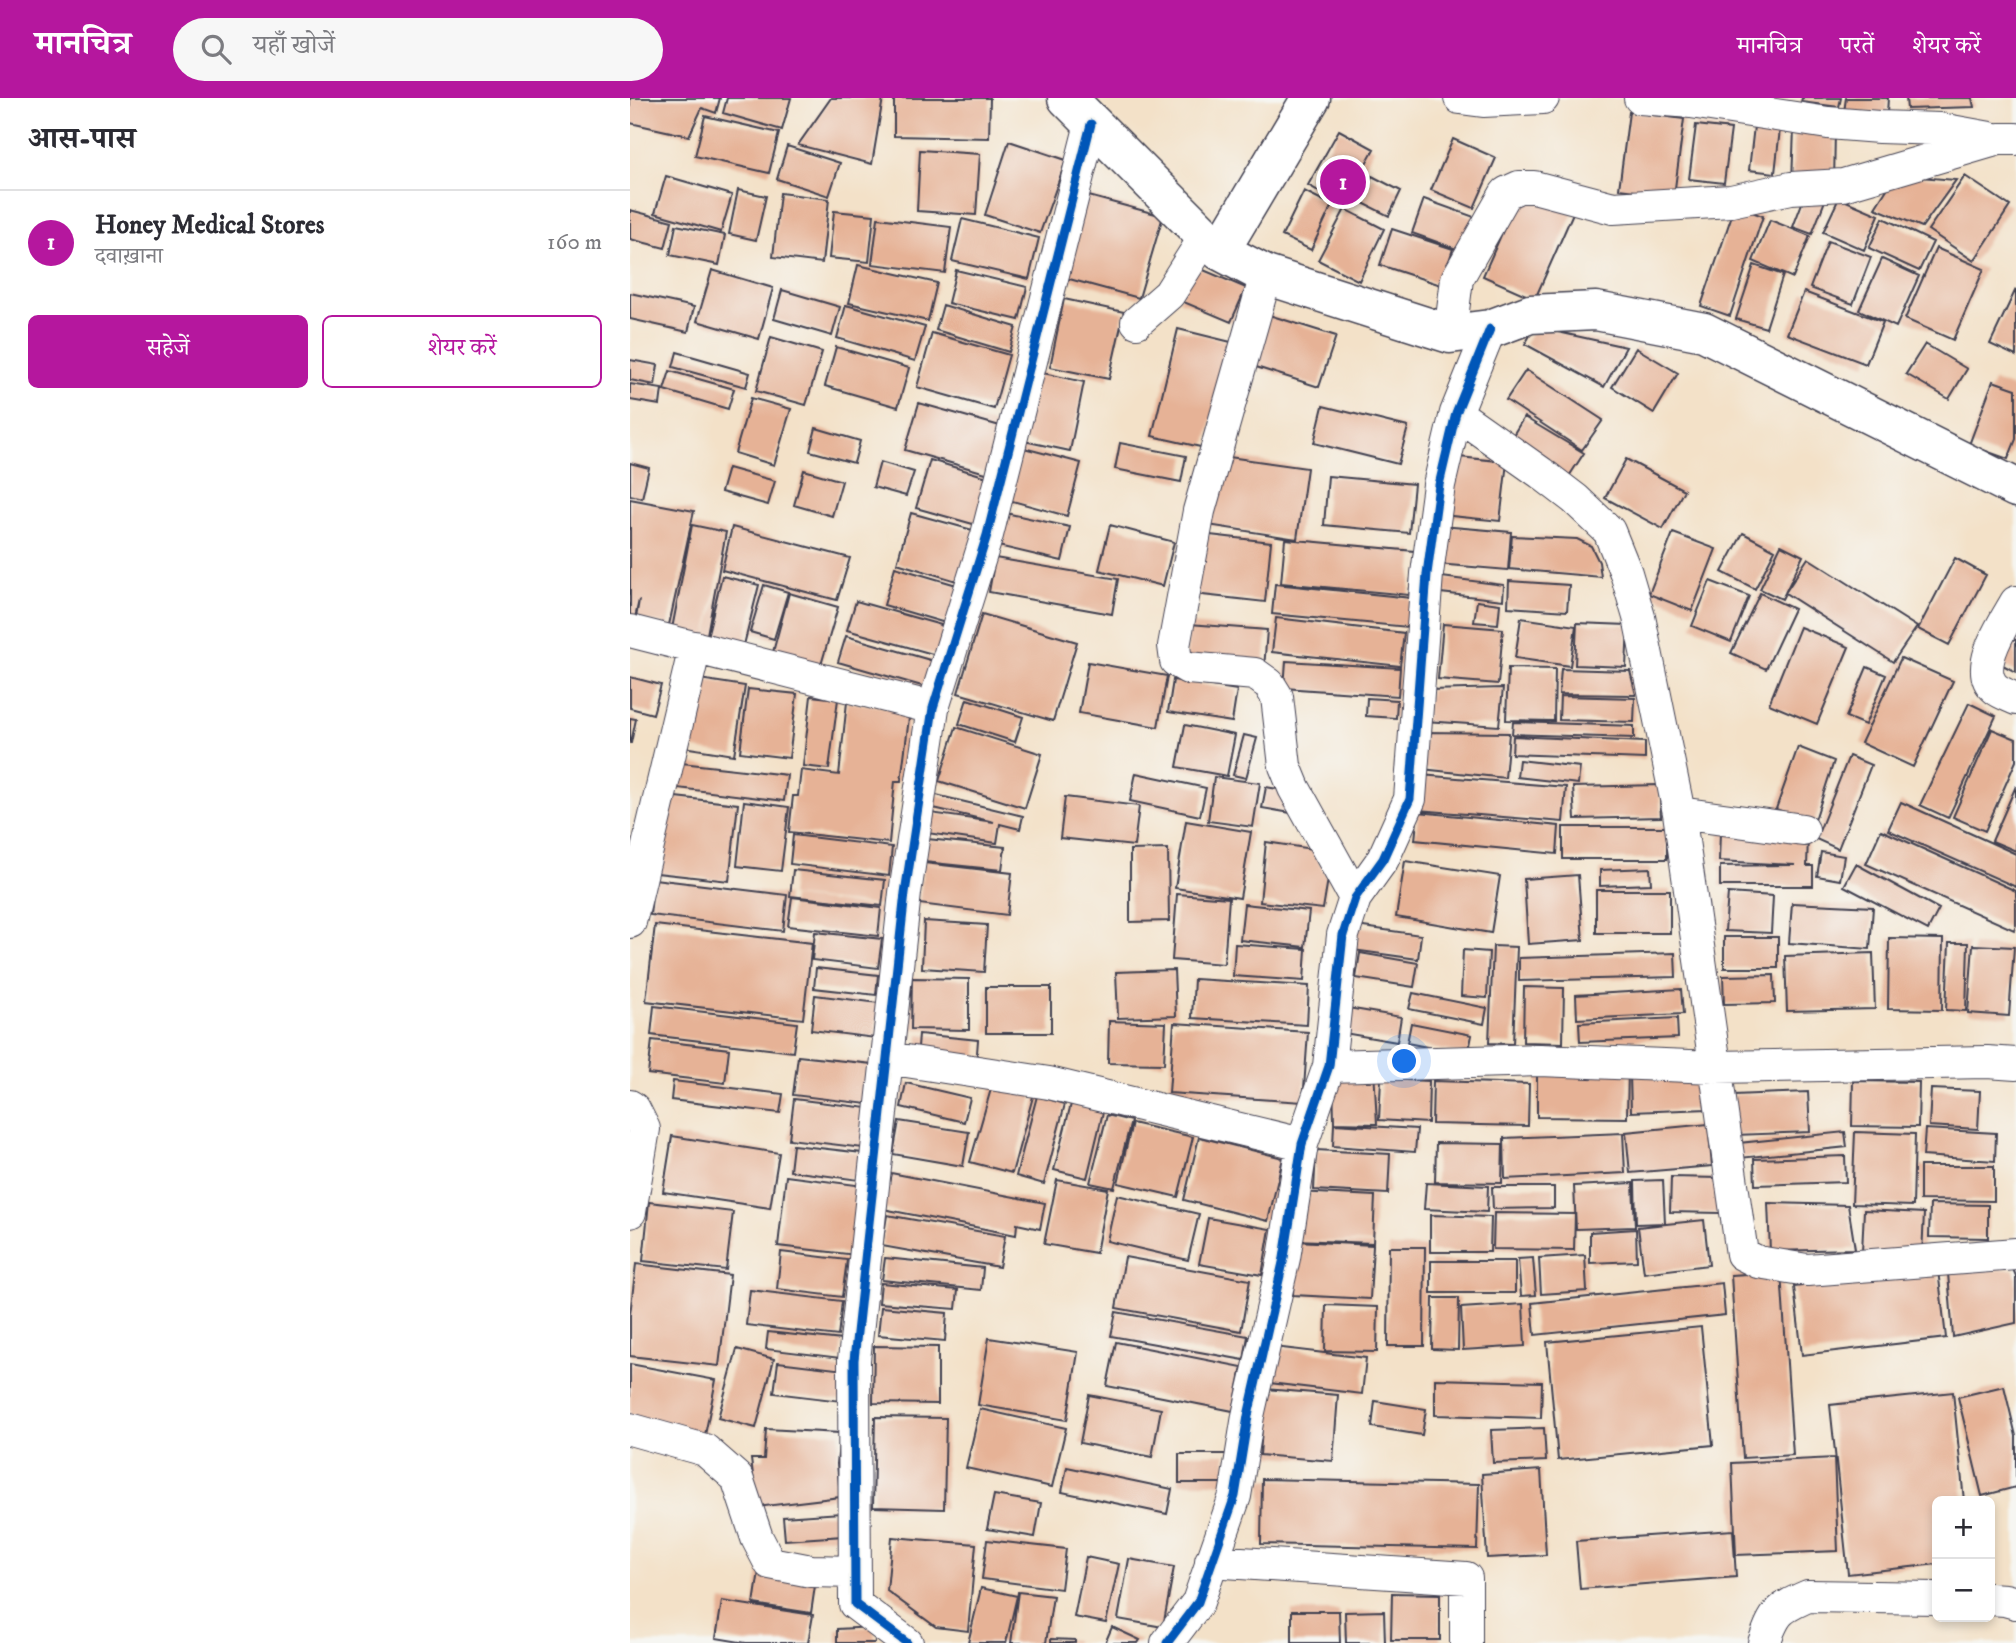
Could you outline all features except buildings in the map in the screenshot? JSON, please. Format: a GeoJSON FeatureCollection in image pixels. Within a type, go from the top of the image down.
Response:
{"type":"FeatureCollection","features":[{"type":"Feature","properties":{"kind":"street"},"geometry":{"type":"LineString","coordinates":[[1137,322],[1169,294],[1212,244],[1311,98]]}},
{"type":"Feature","properties":{"kind":"street"},"geometry":{"type":"LineString","coordinates":[[1460,98],[1483,101],[1523,98]]}},
{"type":"Feature","properties":{"kind":"street"},"geometry":{"type":"LineString","coordinates":[[1640,98],[1691,102],[1828,123],[1940,129],[2007,139]]}},
{"type":"Feature","properties":{"kind":"street"},"geometry":{"type":"LineString","coordinates":[[1079,111],[1212,244],[1266,275],[1450,334],[1490,329],[1530,314],[1596,312],[1704,332],[2016,488]]}},
{"type":"Feature","properties":{"kind":"street"},"geometry":{"type":"LineString","coordinates":[[907,1643],[855,1604],[854,1360],[905,893],[933,708],[987,535],[1079,111]]}},
{"type":"Feature","properties":{"kind":"street"},"geometry":{"type":"LineString","coordinates":[[1450,334],[1457,279],[1506,193],[1519,187],[1534,187],[1613,208],[1731,201],[1791,188],[1843,186],[2007,139]]}},
{"type":"Feature","properties":{"kind":"street"},"geometry":{"type":"LineString","coordinates":[[1266,275],[1199,511],[1174,646],[1176,661],[1188,668],[1255,674],[1269,684],[1277,697],[1285,765],[1294,788],[1355,898]]}},
{"type":"Feature","properties":{"kind":"street"},"geometry":{"type":"LineString","coordinates":[[1167,1643],[1198,1602],[1236,1496],[1248,1416],[1284,1258],[1302,1144],[1329,1066],[1343,935],[1355,898],[1383,859],[1410,799],[1427,574],[1439,485],[1456,413],[1490,329]]}},
{"type":"Feature","properties":{"kind":"street"},"geometry":{"type":"LineString","coordinates":[[1456,413],[1575,499],[1609,531],[1626,573],[1639,617],[1679,813],[1742,1254],[1758,1262],[1807,1270],[2016,1254]]}},
{"type":"Feature","properties":{"kind":"street"},"geometry":{"type":"LineString","coordinates":[[2016,602],[1987,660],[1987,674],[1994,688],[2016,699]]}},
{"type":"Feature","properties":{"kind":"street"},"geometry":{"type":"LineString","coordinates":[[630,631],[933,708]]}},
{"type":"Feature","properties":{"kind":"street"},"geometry":{"type":"LineString","coordinates":[[630,922],[695,647]]}},
{"type":"Feature","properties":{"kind":"street"},"geometry":{"type":"LineString","coordinates":[[1679,813],[1803,830]]}},
{"type":"Feature","properties":{"kind":"street"},"geometry":{"type":"LineString","coordinates":[[887,1058],[1049,1083],[1302,1144]]}},
{"type":"Feature","properties":{"kind":"street"},"geometry":{"type":"LineString","coordinates":[[1329,1066],[1540,1060],[1714,1067],[1987,1062],[2016,1064]]}},
{"type":"Feature","properties":{"kind":"street"},"geometry":{"type":"LineString","coordinates":[[630,1106],[644,1129],[630,1212]]}},
{"type":"Feature","properties":{"kind":"street"},"geometry":{"type":"LineString","coordinates":[[630,1429],[705,1450],[737,1478],[757,1538],[770,1563],[811,1570],[855,1572]]}},
{"type":"Feature","properties":{"kind":"street"},"geometry":{"type":"LineString","coordinates":[[1211,1561],[1466,1578],[1466,1643]]}},
{"type":"Feature","properties":{"kind":"street"},"geometry":{"type":"LineString","coordinates":[[1764,1643],[1773,1618],[1790,1604],[1808,1596],[1932,1598]]}},
{"type":"Feature","properties":{"kind":"street"},"geometry":{"type":"LineString","coordinates":[[1995,1599],[2016,1604]]}},
{"type":"Feature","properties":{"kind":"cycle path"},"geometry":{"type":"LineString","coordinates":[[907,1643],[855,1604],[854,1360],[905,893],[933,708],[987,535],[1091,124]]}},
{"type":"Feature","properties":{"kind":"cycle path"},"geometry":{"type":"LineString","coordinates":[[1167,1643],[1198,1602],[1235,1496],[1248,1416],[1284,1258],[1302,1144],[1329,1066],[1343,935],[1355,898],[1383,859],[1410,799],[1427,574],[1439,485],[1456,413],[1490,329]]}},
{"type":"Feature","properties":{"kind":"place","name":"Honey Medical Stores"},"geometry":{"type":"Point","coordinates":[1343,182]}}]}
